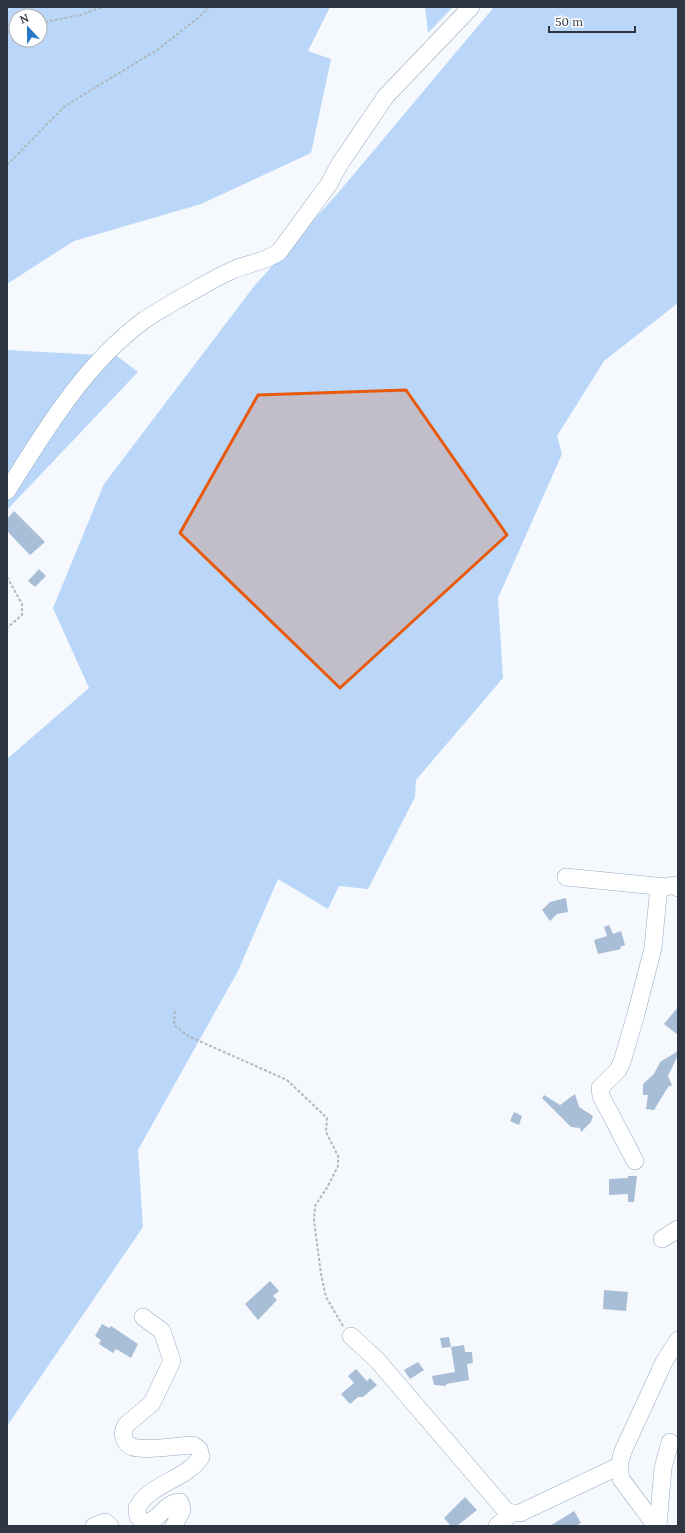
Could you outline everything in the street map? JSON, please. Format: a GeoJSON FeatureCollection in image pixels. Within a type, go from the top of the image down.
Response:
{"type":"FeatureCollection","features":[{"type":"Feature","properties":{"kind":"street"},"geometry":{"type":"LineString","coordinates":[[7,491],[52,418],[84,378],[122,339],[144,320],[211,281],[234,269],[270,259],[279,252],[329,184],[339,165],[386,96],[471,7]]}},
{"type":"Feature","properties":{"kind":"street"},"geometry":{"type":"LineString","coordinates":[[566,877],[672,887]]}},
{"type":"Feature","properties":{"kind":"street"},"geometry":{"type":"LineString","coordinates":[[635,1161],[601,1096],[600,1088],[612,1077],[622,1062],[636,1014],[652,948],[660,889],[672,887]]}},
{"type":"Feature","properties":{"kind":"street"},"geometry":{"type":"LineString","coordinates":[[662,1239],[678,1229]]}},
{"type":"Feature","properties":{"kind":"street"},"geometry":{"type":"LineString","coordinates":[[143,1317],[162,1331],[172,1361],[152,1403],[126,1426],[123,1437],[126,1444],[135,1448],[193,1445],[199,1450],[201,1457],[195,1466],[148,1495],[136,1508],[138,1517],[145,1523],[151,1522],[171,1502],[180,1502],[182,1510],[174,1526]]}},
{"type":"Feature","properties":{"kind":"street"},"geometry":{"type":"LineString","coordinates":[[351,1336],[377,1360],[500,1505],[512,1513]]}},
{"type":"Feature","properties":{"kind":"street"},"geometry":{"type":"LineString","coordinates":[[657,1526],[621,1479],[619,1466],[623,1451],[664,1362],[678,1340]]}},
{"type":"Feature","properties":{"kind":"street"},"geometry":{"type":"LineString","coordinates":[[657,1526],[663,1468],[670,1442]]}},
{"type":"Feature","properties":{"kind":"street"},"geometry":{"type":"LineString","coordinates":[[498,1526],[512,1513],[534,1507],[619,1466]]}},
{"type":"Feature","properties":{"kind":"street"},"geometry":{"type":"LineString","coordinates":[[94,1526],[105,1522],[110,1526]]}},
{"type":"Feature","properties":{"kind":"path"},"geometry":{"type":"LineString","coordinates":[[48,21],[80,15],[103,7]]}},
{"type":"Feature","properties":{"kind":"path"},"geometry":{"type":"LineString","coordinates":[[7,166],[65,106],[157,50],[198,18],[208,7]]}},
{"type":"Feature","properties":{"kind":"path"},"geometry":{"type":"LineString","coordinates":[[7,577],[22,604],[22,616],[7,628]]}},
{"type":"Feature","properties":{"kind":"path"},"geometry":{"type":"LineString","coordinates":[[175,1011],[174,1024],[188,1036],[287,1080],[327,1118],[326,1132],[338,1156],[338,1166],[328,1186],[315,1206],[314,1221],[321,1274],[326,1297],[341,1323],[351,1336]]}},
{"type":"Feature","properties":{"kind":"highlighted area"},"geometry":{"type":"Polygon","coordinates":[[[406,390],[507,535],[340,688],[180,533],[258,395],[406,390]]]}},
{"type":"Feature","properties":{"kind":"shaded area"},"geometry":{"type":"Polygon","coordinates":[[[7,7],[330,7],[308,51],[331,59],[311,153],[201,204],[74,241],[7,284],[7,7]]]}},
{"type":"Feature","properties":{"kind":"shaded area"},"geometry":{"type":"Polygon","coordinates":[[[425,7],[453,7],[428,33],[425,7]]]}},
{"type":"Feature","properties":{"kind":"shaded area"},"geometry":{"type":"Polygon","coordinates":[[[494,7],[678,7],[678,303],[604,361],[557,436],[562,454],[498,598],[503,678],[416,780],[415,797],[368,889],[339,886],[328,909],[278,879],[238,971],[138,1150],[143,1227],[7,1426],[7,759],[89,688],[53,608],[104,484],[255,285],[338,193],[494,7]]]}},
{"type":"Feature","properties":{"kind":"shaded area"},"geometry":{"type":"Polygon","coordinates":[[[7,350],[117,356],[138,372],[7,510],[7,350]]]}},
{"type":"Feature","properties":{"kind":"building"},"geometry":{"type":"Polygon","coordinates":[[[14,511],[45,542],[30,555],[7,531],[7,519],[14,511]]]}},
{"type":"Feature","properties":{"kind":"building"},"geometry":{"type":"Polygon","coordinates":[[[39,569],[46,576],[35,587],[28,581],[39,569]]]}},
{"type":"Feature","properties":{"kind":"building"},"geometry":{"type":"Polygon","coordinates":[[[566,898],[568,912],[557,914],[550,921],[542,910],[550,902],[566,898]]]}},
{"type":"Feature","properties":{"kind":"building"},"geometry":{"type":"Polygon","coordinates":[[[609,925],[613,934],[621,931],[625,945],[620,947],[621,949],[598,954],[594,940],[607,936],[604,927],[609,925]]]}},
{"type":"Feature","properties":{"kind":"building"},"geometry":{"type":"Polygon","coordinates":[[[678,1007],[678,1035],[664,1024],[678,1007]]]}},
{"type":"Feature","properties":{"kind":"building"},"geometry":{"type":"Polygon","coordinates":[[[678,1051],[678,1055],[668,1076],[672,1085],[668,1087],[654,1110],[646,1109],[648,1095],[643,1095],[643,1084],[654,1074],[660,1062],[678,1051]]]}},
{"type":"Feature","properties":{"kind":"building"},"geometry":{"type":"Polygon","coordinates":[[[575,1094],[579,1107],[593,1116],[591,1122],[581,1132],[580,1128],[571,1127],[542,1098],[544,1095],[560,1105],[575,1094]]]}},
{"type":"Feature","properties":{"kind":"building"},"geometry":{"type":"Polygon","coordinates":[[[514,1112],[522,1116],[519,1125],[510,1121],[514,1112]]]}},
{"type":"Feature","properties":{"kind":"building"},"geometry":{"type":"Polygon","coordinates":[[[628,1176],[637,1176],[634,1202],[628,1202],[628,1194],[609,1195],[609,1179],[628,1178],[628,1176]]]}},
{"type":"Feature","properties":{"kind":"building"},"geometry":{"type":"Polygon","coordinates":[[[270,1281],[279,1291],[273,1296],[277,1300],[258,1320],[245,1304],[270,1281]]]}},
{"type":"Feature","properties":{"kind":"building"},"geometry":{"type":"Polygon","coordinates":[[[604,1290],[628,1292],[626,1311],[603,1309],[604,1290]]]}},
{"type":"Feature","properties":{"kind":"building"},"geometry":{"type":"Polygon","coordinates":[[[102,1324],[109,1328],[111,1326],[138,1344],[131,1358],[116,1349],[113,1353],[99,1344],[101,1340],[95,1336],[102,1324]]]}},
{"type":"Feature","properties":{"kind":"building"},"geometry":{"type":"Polygon","coordinates":[[[449,1337],[451,1347],[442,1348],[440,1338],[449,1337]]]}},
{"type":"Feature","properties":{"kind":"building"},"geometry":{"type":"Polygon","coordinates":[[[464,1345],[465,1352],[472,1352],[473,1363],[467,1364],[469,1380],[446,1384],[446,1386],[434,1385],[432,1376],[455,1372],[451,1347],[464,1345]]]}},
{"type":"Feature","properties":{"kind":"building"},"geometry":{"type":"Polygon","coordinates":[[[418,1362],[424,1370],[410,1379],[404,1370],[418,1362]]]}},
{"type":"Feature","properties":{"kind":"building"},"geometry":{"type":"Polygon","coordinates":[[[356,1369],[367,1381],[370,1378],[377,1385],[363,1397],[358,1397],[350,1404],[341,1394],[354,1383],[348,1376],[356,1369]]]}},
{"type":"Feature","properties":{"kind":"building"},"geometry":{"type":"Polygon","coordinates":[[[465,1497],[477,1510],[457,1526],[451,1526],[444,1518],[465,1497]]]}},
{"type":"Feature","properties":{"kind":"building"},"geometry":{"type":"Polygon","coordinates":[[[574,1511],[581,1523],[576,1526],[550,1526],[574,1511]]]}}]}
